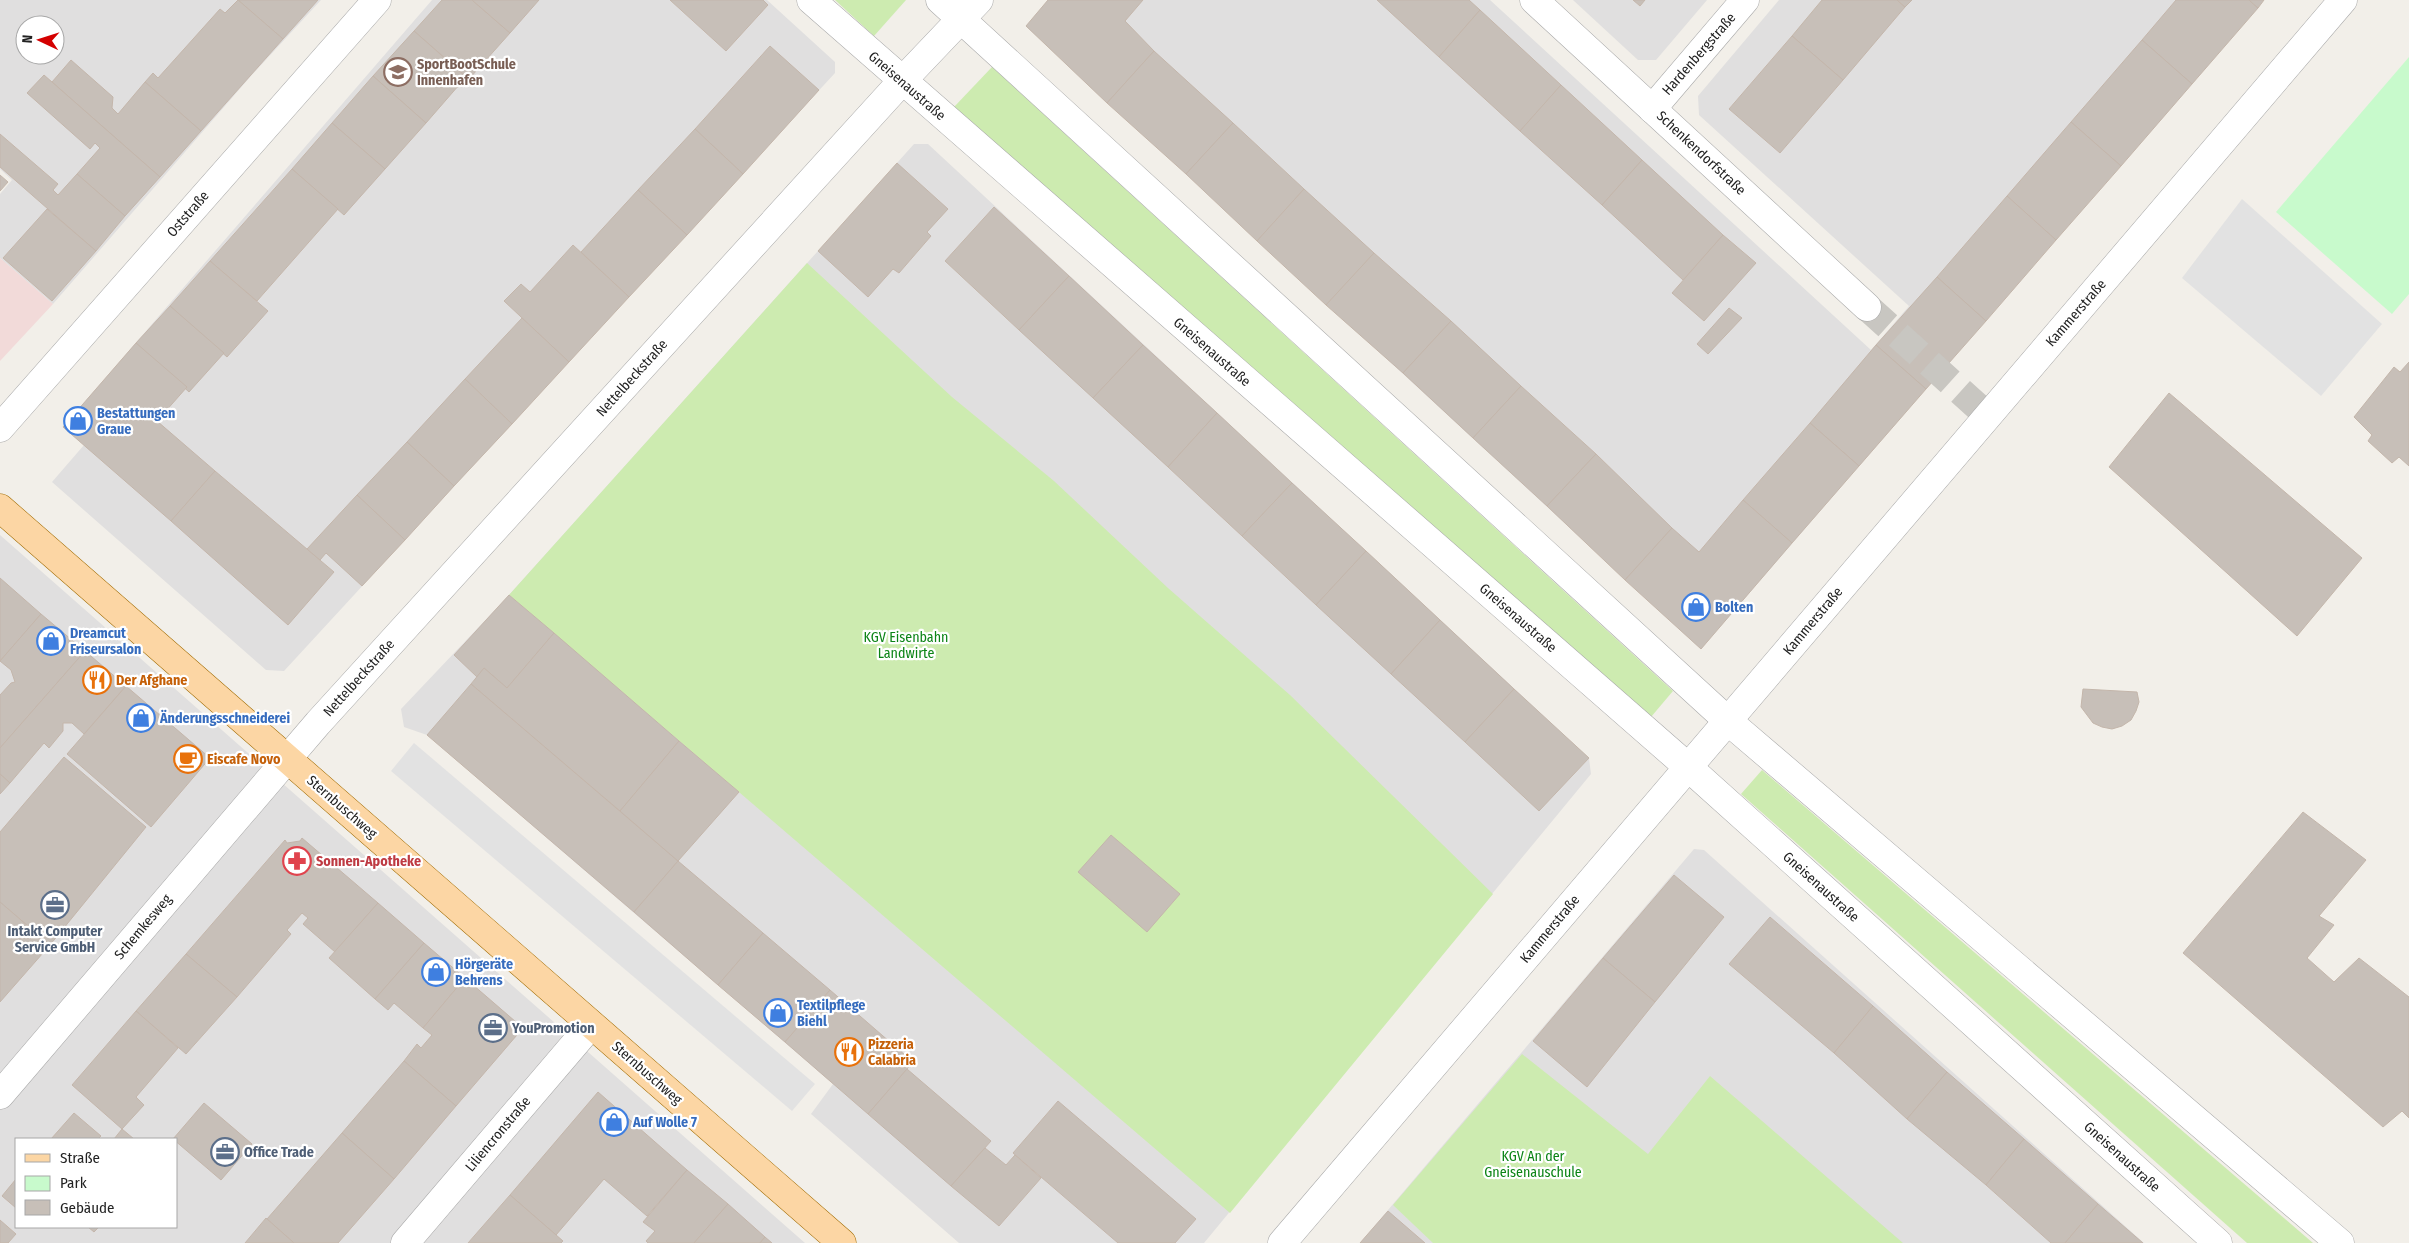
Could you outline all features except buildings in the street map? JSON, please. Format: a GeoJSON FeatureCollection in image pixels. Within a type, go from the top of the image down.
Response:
{"type":"FeatureCollection","features":[{"type":"Feature","properties":{"kind":"main road","name":"Sternbuschweg"},"geometry":{"type":"LineString","coordinates":[[0,508],[842,1243]]}},
{"type":"Feature","properties":{"kind":"street","name":"Oststraße"},"geometry":{"type":"LineString","coordinates":[[0,428],[377,0]]}},
{"type":"Feature","properties":{"kind":"street","name":"Gneisenaustraße"},"geometry":{"type":"LineString","coordinates":[[811,0],[1688,768],[2218,1243]]}},
{"type":"Feature","properties":{"kind":"street"},"geometry":{"type":"LineString","coordinates":[[940,0],[970,10],[1728,720],[2340,1243]]}},
{"type":"Feature","properties":{"kind":"street","name":"Schenkendorfstraße"},"geometry":{"type":"LineString","coordinates":[[1534,0],[1867,307]]}},
{"type":"Feature","properties":{"kind":"street","name":"Hardenbergstraße"},"geometry":{"type":"LineString","coordinates":[[1652,108],[1745,0]]}},
{"type":"Feature","properties":{"kind":"street","name":"Kammerstraße"},"geometry":{"type":"LineString","coordinates":[[1282,1243],[2343,0]]}},
{"type":"Feature","properties":{"kind":"street","name":"Nettelbeckstraße"},"geometry":{"type":"LineString","coordinates":[[286,759],[902,81],[970,10]]}},
{"type":"Feature","properties":{"kind":"street","name":"Schemkesweg"},"geometry":{"type":"LineString","coordinates":[[0,1095],[286,759]]}},
{"type":"Feature","properties":{"kind":"street","name":"Liliencronstraße"},"geometry":{"type":"LineString","coordinates":[[406,1243],[591,1025]]}},
{"type":"Feature","properties":{"kind":"shaded area"},"geometry":{"type":"Polygon","coordinates":[[[0,0],[321,0],[251,76],[53,304],[0,258],[0,194],[12,180],[0,169],[0,0]]]}},
{"type":"Feature","properties":{"kind":"shaded area"},"geometry":{"type":"Polygon","coordinates":[[[432,0],[767,0],[835,62],[835,73],[284,671],[266,670],[52,482],[84,445],[63,427],[432,0]]]}},
{"type":"Feature","properties":{"kind":"shaded area"},"geometry":{"type":"Polygon","coordinates":[[[1048,0],[1490,0],[1871,350],[1909,306],[1699,115],[1698,96],[1779,0],[2262,0],[1701,649],[1026,26],[1048,0]]]}},
{"type":"Feature","properties":{"kind":"shaded area"},"geometry":{"type":"Polygon","coordinates":[[[1573,0],[1707,0],[1656,60],[1638,60],[1573,0]]]}},
{"type":"Feature","properties":{"kind":"shaded area"},"geometry":{"type":"Polygon","coordinates":[[[914,144],[928,144],[1589,758],[1591,774],[1204,1243],[959,1243],[811,1114],[833,1084],[427,735],[404,727],[401,709],[509,595],[914,144]]]}},
{"type":"Feature","properties":{"kind":"shaded area"},"geometry":{"type":"Polygon","coordinates":[[[2242,199],[2382,324],[2321,396],[2182,278],[2242,199]]]}},
{"type":"Feature","properties":{"kind":"shaded area"},"geometry":{"type":"Polygon","coordinates":[[[0,258],[53,304],[0,361],[0,258]]]}},
{"type":"Feature","properties":{"kind":"shaded area"},"geometry":{"type":"Polygon","coordinates":[[[0,535],[805,1243],[0,1243],[0,535]]]}},
{"type":"Feature","properties":{"kind":"shaded area"},"geometry":{"type":"Polygon","coordinates":[[[414,743],[815,1084],[792,1111],[391,771],[414,743]]]}},
{"type":"Feature","properties":{"kind":"shaded area"},"geometry":{"type":"Polygon","coordinates":[[[1694,849],[1704,850],[2144,1243],[1360,1243],[1694,849]]]}},
{"type":"Feature","properties":{"kind":"green space"},"geometry":{"type":"Polygon","coordinates":[[[835,0],[906,0],[874,36],[835,0]]]}},
{"type":"Feature","properties":{"kind":"green space"},"geometry":{"type":"Polygon","coordinates":[[[2409,57],[2409,294],[2392,314],[2276,212],[2409,57]]]}},
{"type":"Feature","properties":{"kind":"green space"},"geometry":{"type":"Polygon","coordinates":[[[992,67],[1673,691],[1651,717],[954,107],[992,67]]]}},
{"type":"Feature","properties":{"kind":"green space","name":"KGV Eisenbahn Landwirte"},"geometry":{"type":"Polygon","coordinates":[[[807,263],[952,397],[1054,481],[1168,588],[1290,695],[1493,894],[1230,1213],[509,595],[807,263]]]}},
{"type":"Feature","properties":{"kind":"green space"},"geometry":{"type":"Polygon","coordinates":[[[1762,770],[2313,1243],[2247,1243],[1741,794],[1762,770]]]}},
{"type":"Feature","properties":{"kind":"green space","name":"KGV An der Gneisenauschule"},"geometry":{"type":"Polygon","coordinates":[[[1522,1054],[1648,1154],[1710,1076],[1903,1243],[1433,1243],[1393,1205],[1522,1054]]]}},
{"type":"Feature","properties":{"kind":"tunnel"},"geometry":{"type":"LineString","coordinates":[[1867,307],[1988,416]]}},
{"type":"Feature","properties":{"kind":"place","name":"SportBootSchule Innenhafen"},"geometry":{"type":"Point","coordinates":[398,72]}},
{"type":"Feature","properties":{"kind":"place","name":"Bestattungen Graue"},"geometry":{"type":"Point","coordinates":[78,421]}},
{"type":"Feature","properties":{"kind":"place","name":"Bolten"},"geometry":{"type":"Point","coordinates":[1696,607]}},
{"type":"Feature","properties":{"kind":"place","name":"Dreamcut Friseursalon"},"geometry":{"type":"Point","coordinates":[51,641]}},
{"type":"Feature","properties":{"kind":"place","name":"Der Afghane"},"geometry":{"type":"Point","coordinates":[97,680]}},
{"type":"Feature","properties":{"kind":"place","name":"Änderungsschneiderei"},"geometry":{"type":"Point","coordinates":[141,718]}},
{"type":"Feature","properties":{"kind":"place","name":"Eiscafe Novo"},"geometry":{"type":"Point","coordinates":[188,759]}},
{"type":"Feature","properties":{"kind":"place","name":"Sonnen-Apotheke"},"geometry":{"type":"Point","coordinates":[297,861]}},
{"type":"Feature","properties":{"kind":"place","name":"Intakt Computer Service GmbH"},"geometry":{"type":"Point","coordinates":[55,905]}},
{"type":"Feature","properties":{"kind":"place","name":"Hörgeräte Behrens"},"geometry":{"type":"Point","coordinates":[436,972]}},
{"type":"Feature","properties":{"kind":"place","name":"Textilpflege Biehl"},"geometry":{"type":"Point","coordinates":[778,1013]}},
{"type":"Feature","properties":{"kind":"place","name":"YouPromotion"},"geometry":{"type":"Point","coordinates":[493,1028]}},
{"type":"Feature","properties":{"kind":"place","name":"Pizzeria Calabria"},"geometry":{"type":"Point","coordinates":[849,1052]}},
{"type":"Feature","properties":{"kind":"place","name":"Auf Wolle 7"},"geometry":{"type":"Point","coordinates":[614,1122]}},
{"type":"Feature","properties":{"kind":"place","name":"Office Trade"},"geometry":{"type":"Point","coordinates":[225,1152]}}]}
